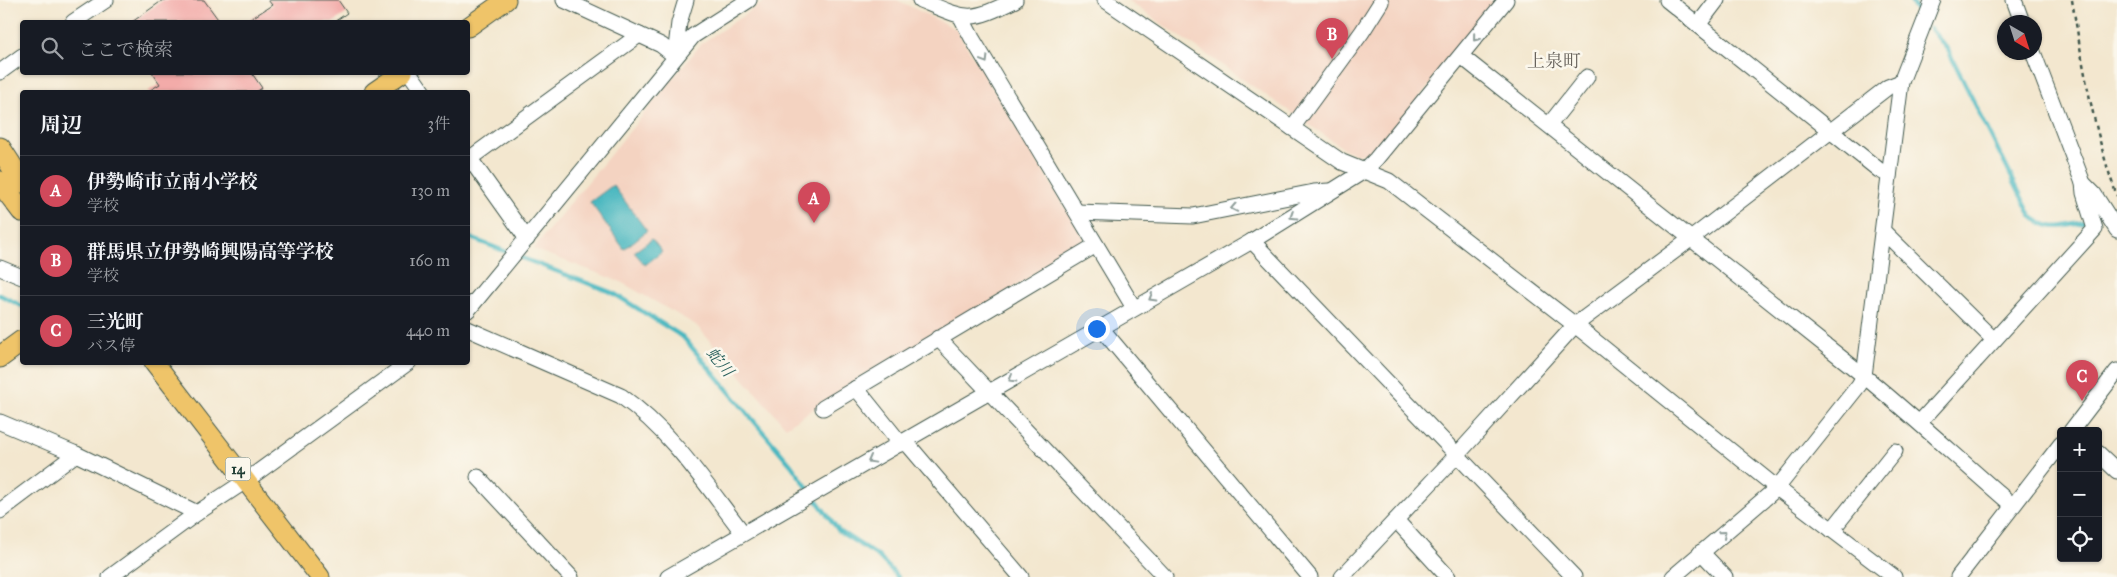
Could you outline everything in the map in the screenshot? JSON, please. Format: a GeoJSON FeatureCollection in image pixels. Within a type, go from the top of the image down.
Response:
{"type":"FeatureCollection","features":[{"type":"Feature","properties":{"kind":"highway"},"geometry":{"type":"LineString","coordinates":[[0,148],[20,179]]}},
{"type":"Feature","properties":{"kind":"highway"},"geometry":{"type":"LineString","coordinates":[[0,182],[20,208]]}},
{"type":"Feature","properties":{"kind":"highway"},"geometry":{"type":"LineString","coordinates":[[0,357],[20,342]]}},
{"type":"Feature","properties":{"kind":"main road"},"geometry":{"type":"LineString","coordinates":[[470,26],[506,0]]}},
{"type":"Feature","properties":{"kind":"main road"},"geometry":{"type":"LineString","coordinates":[[377,90],[399,75]]}},
{"type":"Feature","properties":{"kind":"main road","name":"14"},"geometry":{"type":"LineString","coordinates":[[156,365],[320,577]]}},
{"type":"Feature","properties":{"kind":"street"},"geometry":{"type":"LineString","coordinates":[[76,20],[106,0]]}},
{"type":"Feature","properties":{"kind":"street"},"geometry":{"type":"LineString","coordinates":[[564,0],[661,45],[675,56]]}},
{"type":"Feature","properties":{"kind":"street"},"geometry":{"type":"LineString","coordinates":[[675,56],[679,22],[686,0]]}},
{"type":"Feature","properties":{"kind":"street"},"geometry":{"type":"LineString","coordinates":[[470,308],[693,36],[749,0]]}},
{"type":"Feature","properties":{"kind":"street"},"geometry":{"type":"LineString","coordinates":[[920,0],[961,17],[980,16],[1015,0]]}},
{"type":"Feature","properties":{"kind":"street"},"geometry":{"type":"LineString","coordinates":[[1105,0],[1342,162],[1389,181],[1574,325],[1777,488],[1894,577]]}},
{"type":"Feature","properties":{"kind":"street"},"geometry":{"type":"LineString","coordinates":[[668,577],[1252,241],[1364,171],[1376,159],[1506,0]]}},
{"type":"Feature","properties":{"kind":"street"},"geometry":{"type":"LineString","coordinates":[[1667,0],[1879,170],[1889,175]]}},
{"type":"Feature","properties":{"kind":"street"},"geometry":{"type":"LineString","coordinates":[[1698,25],[1717,0]]}},
{"type":"Feature","properties":{"kind":"street"},"geometry":{"type":"LineString","coordinates":[[1673,577],[1777,488],[1859,385],[1864,376],[1901,82],[1932,0]]}},
{"type":"Feature","properties":{"kind":"street"},"geometry":{"type":"LineString","coordinates":[[2014,0],[2019,15]]}},
{"type":"Feature","properties":{"kind":"street"},"geometry":{"type":"LineString","coordinates":[[1292,128],[1385,1]]}},
{"type":"Feature","properties":{"kind":"street"},"geometry":{"type":"LineString","coordinates":[[961,17],[1134,308]]}},
{"type":"Feature","properties":{"kind":"street"},"geometry":{"type":"LineString","coordinates":[[470,156],[639,35]]}},
{"type":"Feature","properties":{"kind":"street"},"geometry":{"type":"LineString","coordinates":[[1461,56],[1864,376],[1920,422],[1940,443],[2012,505]]}},
{"type":"Feature","properties":{"kind":"street"},"geometry":{"type":"LineString","coordinates":[[0,71],[20,57]]}},
{"type":"Feature","properties":{"kind":"street"},"geometry":{"type":"LineString","coordinates":[[1920,422],[2096,229],[2084,193],[2083,183],[2036,60]]}},
{"type":"Feature","properties":{"kind":"street"},"geometry":{"type":"LineString","coordinates":[[411,75],[422,90]]}},
{"type":"Feature","properties":{"kind":"street"},"geometry":{"type":"LineString","coordinates":[[1549,125],[1587,76]]}},
{"type":"Feature","properties":{"kind":"street"},"geometry":{"type":"LineString","coordinates":[[1342,577],[1458,455],[1574,325],[1692,238],[1888,87],[1901,82]]}},
{"type":"Feature","properties":{"kind":"street"},"geometry":{"type":"LineString","coordinates":[[470,160],[524,243]]}},
{"type":"Feature","properties":{"kind":"street"},"geometry":{"type":"LineString","coordinates":[[2083,183],[2094,194],[2117,230]]}},
{"type":"Feature","properties":{"kind":"street"},"geometry":{"type":"LineString","coordinates":[[1077,212],[1193,216],[1314,192],[1333,191]]}},
{"type":"Feature","properties":{"kind":"street"},"geometry":{"type":"LineString","coordinates":[[1882,231],[1994,340]]}},
{"type":"Feature","properties":{"kind":"street"},"geometry":{"type":"LineString","coordinates":[[1252,241],[1574,577]]}},
{"type":"Feature","properties":{"kind":"street"},"geometry":{"type":"LineString","coordinates":[[823,408],[1096,245]]}},
{"type":"Feature","properties":{"kind":"street"},"geometry":{"type":"LineString","coordinates":[[0,268],[20,275]]}},
{"type":"Feature","properties":{"kind":"street"},"geometry":{"type":"LineString","coordinates":[[1101,328],[1310,577]]}},
{"type":"Feature","properties":{"kind":"street"},"geometry":{"type":"LineString","coordinates":[[470,330],[621,396],[638,407],[685,457],[743,533]]}},
{"type":"Feature","properties":{"kind":"street"},"geometry":{"type":"LineString","coordinates":[[938,338],[1164,577]]}},
{"type":"Feature","properties":{"kind":"street"},"geometry":{"type":"LineString","coordinates":[[110,577],[406,365]]}},
{"type":"Feature","properties":{"kind":"street"},"geometry":{"type":"LineString","coordinates":[[2075,427],[2117,370]]}},
{"type":"Feature","properties":{"kind":"street"},"geometry":{"type":"LineString","coordinates":[[856,388],[1021,577]]}},
{"type":"Feature","properties":{"kind":"street"},"geometry":{"type":"LineString","coordinates":[[0,422],[76,454],[197,513]]}},
{"type":"Feature","properties":{"kind":"street"},"geometry":{"type":"LineString","coordinates":[[1958,577],[2057,449]]}},
{"type":"Feature","properties":{"kind":"street"},"geometry":{"type":"LineString","coordinates":[[1832,530],[1895,451]]}},
{"type":"Feature","properties":{"kind":"street"},"geometry":{"type":"LineString","coordinates":[[0,511],[76,454]]}},
{"type":"Feature","properties":{"kind":"street"},"geometry":{"type":"LineString","coordinates":[[2102,457],[2117,471]]}},
{"type":"Feature","properties":{"kind":"street"},"geometry":{"type":"LineString","coordinates":[[478,477],[570,577]]}},
{"type":"Feature","properties":{"kind":"street"},"geometry":{"type":"LineString","coordinates":[[1396,520],[1448,577]]}},
{"type":"Feature","properties":{"kind":"street"},"geometry":{"type":"LineString","coordinates":[[1701,552],[1725,577]]}},
{"type":"Feature","properties":{"kind":"path"},"geometry":{"type":"LineString","coordinates":[[2072,0],[2088,91],[2104,156],[2117,196]]}},
{"type":"Feature","properties":{"kind":"shaded area"},"geometry":{"type":"Polygon","coordinates":[[[767,0],[897,0],[956,29],[1087,243],[819,405],[786,427],[696,325],[619,281],[533,249],[702,43],[767,0]]]}},
{"type":"Feature","properties":{"kind":"shaded area"},"geometry":{"type":"Polygon","coordinates":[[[1127,0],[1498,0],[1380,146],[1370,153],[1358,154],[1346,150],[1127,0]]]}},
{"type":"Feature","properties":{"kind":"water"},"geometry":{"type":"Polygon","coordinates":[[[613,185],[647,231],[624,249],[590,202],[613,185]]]}},
{"type":"Feature","properties":{"kind":"water"},"geometry":{"type":"Polygon","coordinates":[[[652,239],[662,252],[645,265],[634,252],[652,239]]]}},
{"type":"Feature","properties":{"kind":"building"},"geometry":{"type":"Polygon","coordinates":[[[163,0],[204,0],[219,20],[135,20],[163,0]]]}},
{"type":"Feature","properties":{"kind":"building"},"geometry":{"type":"Polygon","coordinates":[[[268,0],[338,0],[347,13],[337,20],[249,20],[272,5],[268,0]]]}},
{"type":"Feature","properties":{"kind":"building"},"geometry":{"type":"Polygon","coordinates":[[[154,75],[253,75],[262,88],[259,90],[150,90],[160,84],[154,75]]]}},
{"type":"Feature","properties":{"kind":"waterway"},"geometry":{"type":"LineString","coordinates":[[1910,0],[1920,15]]}},
{"type":"Feature","properties":{"kind":"waterway"},"geometry":{"type":"LineString","coordinates":[[1930,28],[1948,50],[2031,216],[2044,224],[2056,227],[2084,222]]}},
{"type":"Feature","properties":{"kind":"waterway","name":"蛇川"},"geometry":{"type":"LineString","coordinates":[[470,238],[613,293],[683,337],[791,465],[839,531],[878,556],[898,577]]}},
{"type":"Feature","properties":{"kind":"waterway","name":"蛇川"},"geometry":{"type":"LineString","coordinates":[[0,295],[20,305]]}},
{"type":"Feature","properties":{"kind":"place","name":"群馬県立伊勢崎興陽高等学校"},"geometry":{"type":"Point","coordinates":[1332,59]}},
{"type":"Feature","properties":{"kind":"place","name":"伊勢崎市立南小学校"},"geometry":{"type":"Point","coordinates":[814,223]}},
{"type":"Feature","properties":{"kind":"place","name":"三光町"},"geometry":{"type":"Point","coordinates":[2082,401]}},
{"type":"Feature","properties":{"kind":"district","name":"上泉町"},"geometry":{"type":"Point","coordinates":[1554,61]}}]}
